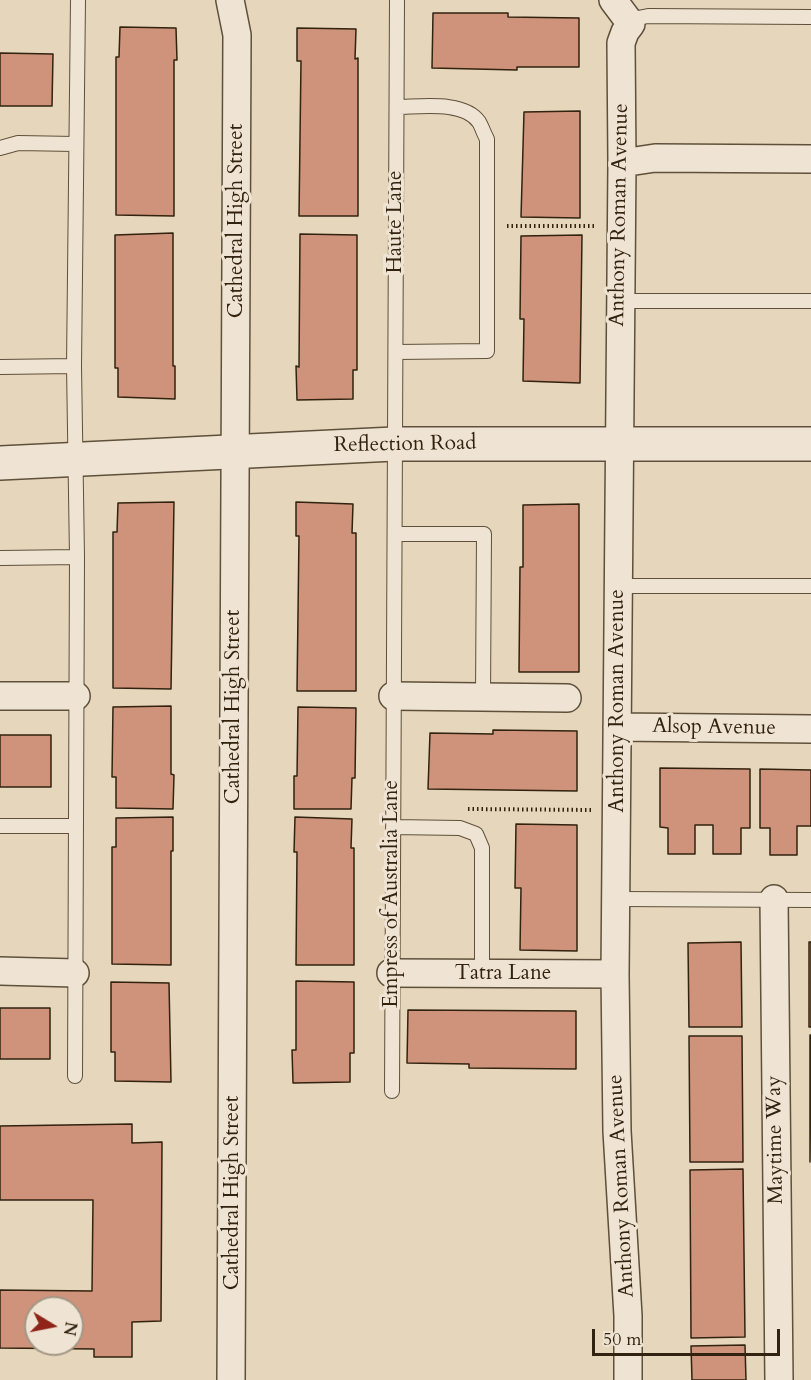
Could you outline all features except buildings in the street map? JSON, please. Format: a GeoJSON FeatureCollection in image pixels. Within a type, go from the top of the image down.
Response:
{"type":"FeatureCollection","features":[{"type":"Feature","properties":{"kind":"street","name":"Cathedral High Street"},"geometry":{"type":"LineString","coordinates":[[230,0],[237,35],[231,1380]]}},
{"type":"Feature","properties":{"kind":"street","name":"Cathedral High Street"},"geometry":{"type":"LineString","coordinates":[[237,35],[245,0]]}},
{"type":"Feature","properties":{"kind":"street"},"geometry":{"type":"LineString","coordinates":[[613,0],[631,24]]}},
{"type":"Feature","properties":{"kind":"street","name":"Anthony Roman Avenue"},"geometry":{"type":"LineString","coordinates":[[628,1380],[628,1316],[617,1131],[615,974],[621,43],[631,24]]}},
{"type":"Feature","properties":{"kind":"street"},"geometry":{"type":"LineString","coordinates":[[622,163],[655,158],[811,159]]}},
{"type":"Feature","properties":{"kind":"street","name":"Reflection Road"},"geometry":{"type":"LineString","coordinates":[[0,463],[394,444],[811,444]]}},
{"type":"Feature","properties":{"kind":"street"},"geometry":{"type":"LineString","coordinates":[[0,696],[76,696]]}},
{"type":"Feature","properties":{"kind":"street"},"geometry":{"type":"LineString","coordinates":[[393,696],[567,699]]}},
{"type":"Feature","properties":{"kind":"street","name":"Alsop Avenue"},"geometry":{"type":"LineString","coordinates":[[617,727],[811,729]]}},
{"type":"Feature","properties":{"kind":"street","name":"Maytime Way"},"geometry":{"type":"LineString","coordinates":[[774,899],[779,1380]]}},
{"type":"Feature","properties":{"kind":"street"},"geometry":{"type":"LineString","coordinates":[[0,971],[75,973]]}},
{"type":"Feature","properties":{"kind":"street","name":"Tatra Lane"},"geometry":{"type":"LineString","coordinates":[[391,974],[615,974]]}},
{"type":"Feature","properties":{"kind":"lane"},"geometry":{"type":"LineString","coordinates":[[75,1076],[77,557],[74,366],[78,0]]}},
{"type":"Feature","properties":{"kind":"lane","name":"Haute Lane"},"geometry":{"type":"LineString","coordinates":[[394,444],[397,0]]}},
{"type":"Feature","properties":{"kind":"lane"},"geometry":{"type":"LineString","coordinates":[[631,24],[638,18],[648,16],[811,17]]}},
{"type":"Feature","properties":{"kind":"lane"},"geometry":{"type":"LineString","coordinates":[[396,352],[488,351],[487,139],[478,120],[463,110],[443,106],[397,107]]}},
{"type":"Feature","properties":{"kind":"lane"},"geometry":{"type":"LineString","coordinates":[[0,148],[18,143],[75,144]]}},
{"type":"Feature","properties":{"kind":"lane"},"geometry":{"type":"LineString","coordinates":[[620,301],[811,301]]}},
{"type":"Feature","properties":{"kind":"lane"},"geometry":{"type":"LineString","coordinates":[[0,367],[74,366]]}},
{"type":"Feature","properties":{"kind":"lane","name":"Empress of Australia Lane"},"geometry":{"type":"LineString","coordinates":[[392,1091],[394,444]]}},
{"type":"Feature","properties":{"kind":"lane"},"geometry":{"type":"LineString","coordinates":[[395,534],[484,534],[483,697]]}},
{"type":"Feature","properties":{"kind":"lane"},"geometry":{"type":"LineString","coordinates":[[0,558],[77,557]]}},
{"type":"Feature","properties":{"kind":"lane"},"geometry":{"type":"LineString","coordinates":[[618,586],[811,586]]}},
{"type":"Feature","properties":{"kind":"lane"},"geometry":{"type":"LineString","coordinates":[[0,826],[75,826]]}},
{"type":"Feature","properties":{"kind":"lane"},"geometry":{"type":"LineString","coordinates":[[393,827],[460,828],[476,834],[482,848],[482,974]]}},
{"type":"Feature","properties":{"kind":"lane"},"geometry":{"type":"LineString","coordinates":[[616,899],[811,900]]}},
{"type":"Feature","properties":{"kind":"path"},"geometry":{"type":"LineString","coordinates":[[507,226],[594,226]]}},
{"type":"Feature","properties":{"kind":"path"},"geometry":{"type":"LineString","coordinates":[[466,809],[593,810]]}}]}
